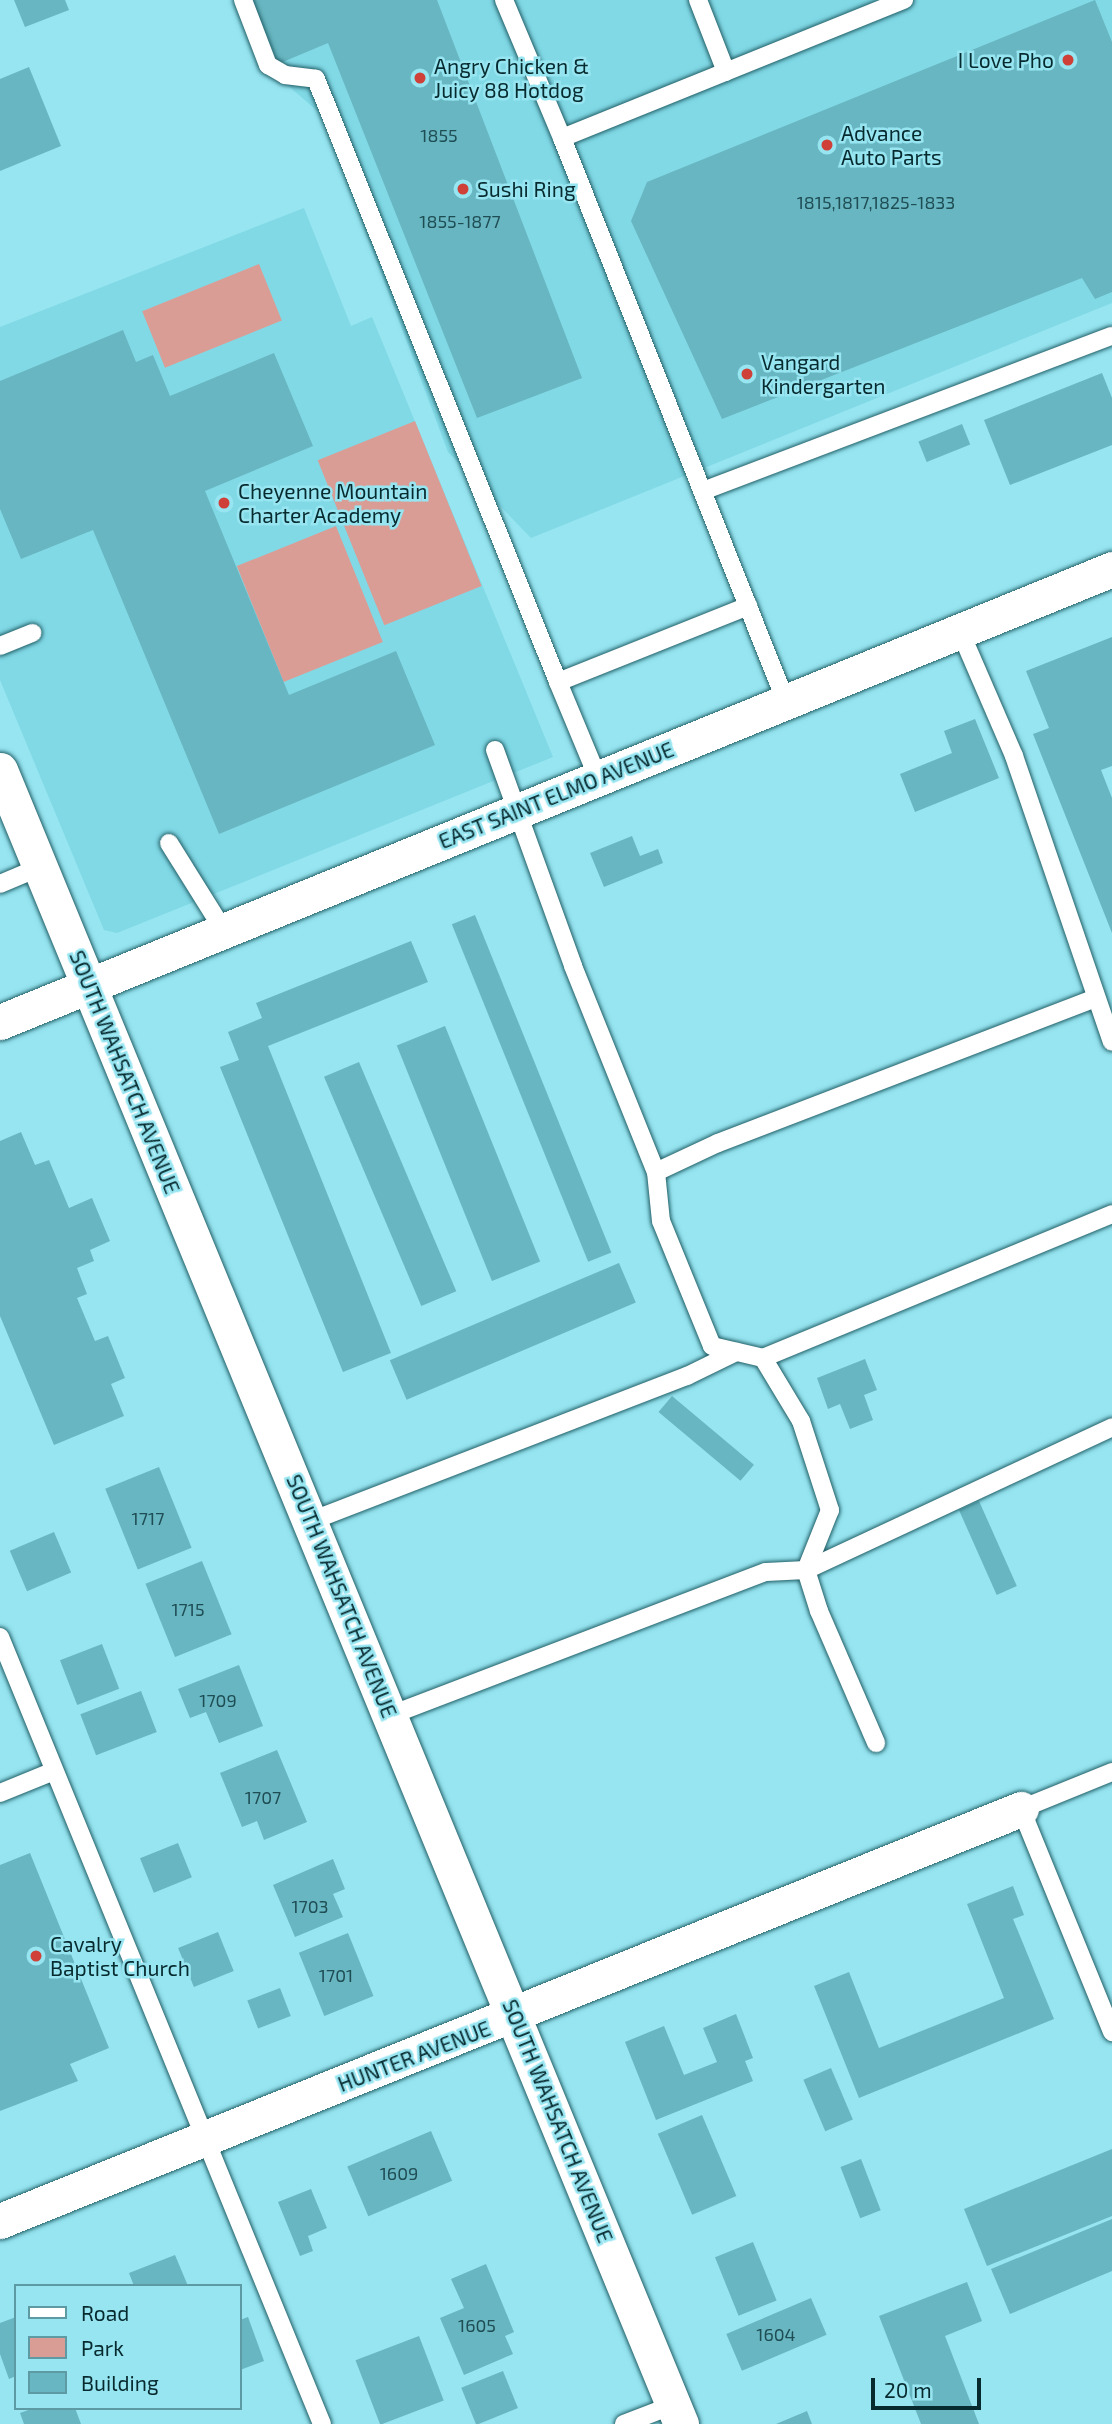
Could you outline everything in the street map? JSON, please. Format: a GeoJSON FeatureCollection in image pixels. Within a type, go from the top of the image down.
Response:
{"type":"FeatureCollection","features":[{"type":"Feature","properties":{"kind":"street","name":"EAST SAINT ELMO AVENUE"},"geometry":{"type":"LineString","coordinates":[[0,1022],[1112,569]]}},
{"type":"Feature","properties":{"kind":"street","name":"SOUTH WAHSATCH AVENUE"},"geometry":{"type":"LineString","coordinates":[[0,770],[516,2016],[677,2414]]}},
{"type":"Feature","properties":{"kind":"street","name":"HUNTER AVENUE"},"geometry":{"type":"LineString","coordinates":[[0,2221],[516,2016],[1021,1809]]}},
{"type":"Feature","properties":{"kind":"lane"},"geometry":{"type":"LineString","coordinates":[[243,0],[268,65],[285,75],[316,79],[598,778]]}},
{"type":"Feature","properties":{"kind":"lane"},"geometry":{"type":"LineString","coordinates":[[503,0],[562,138],[786,702]]}},
{"type":"Feature","properties":{"kind":"lane"},"geometry":{"type":"LineString","coordinates":[[698,0],[726,72]]}},
{"type":"Feature","properties":{"kind":"lane"},"geometry":{"type":"LineString","coordinates":[[562,138],[904,0]]}},
{"type":"Feature","properties":{"kind":"lane"},"geometry":{"type":"LineString","coordinates":[[703,491],[1112,336]]}},
{"type":"Feature","properties":{"kind":"lane"},"geometry":{"type":"LineString","coordinates":[[558,682],[748,606]]}},
{"type":"Feature","properties":{"kind":"lane"},"geometry":{"type":"LineString","coordinates":[[960,631],[1014,756],[1094,999],[1112,1042]]}},
{"type":"Feature","properties":{"kind":"lane"},"geometry":{"type":"LineString","coordinates":[[0,646],[32,633]]}},
{"type":"Feature","properties":{"kind":"lane"},"geometry":{"type":"LineString","coordinates":[[495,750],[519,810],[573,966],[656,1172],[661,1221],[712,1346],[763,1358],[1112,1214]]}},
{"type":"Feature","properties":{"kind":"lane"},"geometry":{"type":"LineString","coordinates":[[169,844],[224,931]]}},
{"type":"Feature","properties":{"kind":"lane"},"geometry":{"type":"LineString","coordinates":[[0,884],[40,867]]}},
{"type":"Feature","properties":{"kind":"lane"},"geometry":{"type":"LineString","coordinates":[[656,1172],[718,1143],[1094,999]]}},
{"type":"Feature","properties":{"kind":"lane"},"geometry":{"type":"LineString","coordinates":[[311,1521],[687,1376],[736,1352]]}},
{"type":"Feature","properties":{"kind":"lane"},"geometry":{"type":"LineString","coordinates":[[763,1358],[801,1421],[830,1510],[806,1570],[819,1611],[876,1743]]}},
{"type":"Feature","properties":{"kind":"lane"},"geometry":{"type":"LineString","coordinates":[[391,1715],[766,1572],[806,1570],[1112,1427]]}},
{"type":"Feature","properties":{"kind":"lane"},"geometry":{"type":"LineString","coordinates":[[0,1637],[322,2424]]}},
{"type":"Feature","properties":{"kind":"lane"},"geometry":{"type":"LineString","coordinates":[[0,1793],[54,1771]]}},
{"type":"Feature","properties":{"kind":"lane"},"geometry":{"type":"LineString","coordinates":[[1112,1772],[1021,1809],[1112,2032]]}},
{"type":"Feature","properties":{"kind":"lane"},"geometry":{"type":"LineString","coordinates":[[624,2424],[677,2414]]}},
{"type":"Feature","properties":{"kind":"shaded area"},"geometry":{"type":"Polygon","coordinates":[[[249,0],[1112,0],[1112,303],[531,538],[448,452],[322,115],[285,83],[249,0]]]}},
{"type":"Feature","properties":{"kind":"shaded area","name":"Cheyenne Mountain Charter Academy"},"geometry":{"type":"Polygon","coordinates":[[[304,208],[351,326],[372,317],[553,757],[117,933],[104,930],[0,680],[0,327],[304,208]]]}},
{"type":"Feature","properties":{"kind":"green space"},"geometry":{"type":"Polygon","coordinates":[[[259,264],[282,321],[165,368],[142,311],[259,264]]]}},
{"type":"Feature","properties":{"kind":"green space"},"geometry":{"type":"Polygon","coordinates":[[[415,421],[482,586],[384,625],[318,460],[415,421]]]}},
{"type":"Feature","properties":{"kind":"green space"},"geometry":{"type":"Polygon","coordinates":[[[336,526],[383,642],[284,682],[237,566],[336,526]]]}},
{"type":"Feature","properties":{"kind":"building"},"geometry":{"type":"Polygon","coordinates":[[[14,0],[65,0],[69,10],[25,27],[14,0]]]}},
{"type":"Feature","properties":{"kind":"building"},"geometry":{"type":"Polygon","coordinates":[[[253,0],[437,0],[582,378],[477,418],[328,43],[278,64],[253,0]]]}},
{"type":"Feature","properties":{"kind":"building"},"geometry":{"type":"Polygon","coordinates":[[[1095,0],[1112,42],[1112,292],[1095,299],[1082,278],[722,419],[631,221],[647,182],[1095,0]]]}},
{"type":"Feature","properties":{"kind":"building"},"geometry":{"type":"Polygon","coordinates":[[[29,67],[61,146],[0,171],[0,79],[29,67]]]}},
{"type":"Feature","properties":{"kind":"building"},"geometry":{"type":"Polygon","coordinates":[[[123,330],[136,362],[153,355],[170,396],[274,353],[313,446],[205,491],[289,695],[396,651],[435,745],[219,834],[93,530],[21,559],[0,509],[0,381],[123,330]]]}},
{"type":"Feature","properties":{"kind":"building"},"geometry":{"type":"Polygon","coordinates":[[[1102,373],[1112,398],[1112,445],[1010,485],[984,420],[1102,373]]]}},
{"type":"Feature","properties":{"kind":"building"},"geometry":{"type":"Polygon","coordinates":[[[962,424],[970,444],[927,462],[918,442],[962,424]]]}},
{"type":"Feature","properties":{"kind":"building"},"geometry":{"type":"Polygon","coordinates":[[[1112,637],[1112,766],[1101,770],[1112,798],[1112,933],[1033,734],[1049,728],[1026,671],[1112,637]]]}},
{"type":"Feature","properties":{"kind":"building"},"geometry":{"type":"Polygon","coordinates":[[[975,719],[999,778],[915,812],[900,774],[952,753],[944,731],[975,719]]]}},
{"type":"Feature","properties":{"kind":"building"},"geometry":{"type":"Polygon","coordinates":[[[632,836],[640,856],[658,849],[663,863],[604,887],[590,853],[632,836]]]}},
{"type":"Feature","properties":{"kind":"building"},"geometry":{"type":"Polygon","coordinates":[[[475,915],[611,1252],[588,1262],[452,924],[475,915]]]}},
{"type":"Feature","properties":{"kind":"building"},"geometry":{"type":"Polygon","coordinates":[[[411,941],[428,982],[268,1046],[391,1353],[343,1372],[220,1067],[239,1060],[228,1032],[262,1018],[256,1003],[411,941]]]}},
{"type":"Feature","properties":{"kind":"building"},"geometry":{"type":"Polygon","coordinates":[[[445,1026],[540,1262],[492,1281],[397,1045],[445,1026]]]}},
{"type":"Feature","properties":{"kind":"building"},"geometry":{"type":"Polygon","coordinates":[[[359,1062],[456,1291],[421,1306],[324,1077],[359,1062]]]}},
{"type":"Feature","properties":{"kind":"building"},"geometry":{"type":"Polygon","coordinates":[[[21,1132],[35,1165],[49,1160],[69,1208],[92,1198],[110,1241],[90,1250],[94,1261],[77,1268],[87,1294],[77,1298],[95,1341],[108,1336],[125,1378],[111,1384],[124,1416],[54,1445],[0,1316],[0,1141],[21,1132]]]}},
{"type":"Feature","properties":{"kind":"building"},"geometry":{"type":"Polygon","coordinates":[[[619,1263],[636,1303],[407,1400],[390,1360],[619,1263]]]}},
{"type":"Feature","properties":{"kind":"building"},"geometry":{"type":"Polygon","coordinates":[[[865,1359],[877,1390],[864,1395],[873,1420],[850,1429],[840,1404],[828,1409],[817,1378],[865,1359]]]}},
{"type":"Feature","properties":{"kind":"building"},"geometry":{"type":"Polygon","coordinates":[[[672,1396],[754,1465],[740,1481],[659,1412],[672,1396]]]}},
{"type":"Feature","properties":{"kind":"building"},"geometry":{"type":"Polygon","coordinates":[[[159,1467],[192,1548],[138,1569],[105,1489],[159,1467]]]}},
{"type":"Feature","properties":{"kind":"building"},"geometry":{"type":"Polygon","coordinates":[[[979,1501],[1017,1586],[997,1595],[959,1510],[979,1501]]]}},
{"type":"Feature","properties":{"kind":"building"},"geometry":{"type":"Polygon","coordinates":[[[54,1532],[71,1573],[27,1591],[10,1551],[54,1532]]]}},
{"type":"Feature","properties":{"kind":"building"},"geometry":{"type":"Polygon","coordinates":[[[202,1561],[232,1634],[175,1657],[145,1584],[202,1561]]]}},
{"type":"Feature","properties":{"kind":"building"},"geometry":{"type":"Polygon","coordinates":[[[102,1644],[119,1689],[77,1705],[60,1660],[102,1644]]]}},
{"type":"Feature","properties":{"kind":"building"},"geometry":{"type":"Polygon","coordinates":[[[239,1665],[263,1726],[219,1743],[206,1712],[190,1718],[178,1689],[239,1665]]]}},
{"type":"Feature","properties":{"kind":"building"},"geometry":{"type":"Polygon","coordinates":[[[141,1691],[157,1732],[96,1755],[80,1714],[141,1691]]]}},
{"type":"Feature","properties":{"kind":"building"},"geometry":{"type":"Polygon","coordinates":[[[277,1750],[307,1822],[264,1840],[257,1821],[242,1827],[220,1773],[277,1750]]]}},
{"type":"Feature","properties":{"kind":"building"},"geometry":{"type":"Polygon","coordinates":[[[178,1843],[192,1877],[154,1893],[140,1858],[178,1843]]]}},
{"type":"Feature","properties":{"kind":"building","name":"Cavalry Baptist Church"},"geometry":{"type":"Polygon","coordinates":[[[30,1853],[109,2048],[70,2064],[78,2081],[0,2111],[0,1865],[30,1853]]]}},
{"type":"Feature","properties":{"kind":"building"},"geometry":{"type":"Polygon","coordinates":[[[333,1859],[345,1889],[333,1894],[343,1917],[295,1937],[273,1885],[333,1859]]]}},
{"type":"Feature","properties":{"kind":"building"},"geometry":{"type":"Polygon","coordinates":[[[1013,1886],[1024,1915],[1013,1919],[1054,2019],[859,2098],[814,1986],[849,1972],[879,2048],[1004,1998],[967,1904],[1013,1886]]]}},
{"type":"Feature","properties":{"kind":"building"},"geometry":{"type":"Polygon","coordinates":[[[218,1932],[234,1971],[194,1987],[178,1948],[218,1932]]]}},
{"type":"Feature","properties":{"kind":"building"},"geometry":{"type":"Polygon","coordinates":[[[348,1933],[373,1996],[324,2016],[299,1953],[348,1933]]]}},
{"type":"Feature","properties":{"kind":"building"},"geometry":{"type":"Polygon","coordinates":[[[280,1988],[291,2016],[258,2029],[247,2001],[280,1988]]]}},
{"type":"Feature","properties":{"kind":"building"},"geometry":{"type":"Polygon","coordinates":[[[736,2014],[753,2058],[745,2061],[753,2081],[656,2120],[625,2042],[664,2026],[684,2075],[717,2062],[703,2028],[736,2014]]]}},
{"type":"Feature","properties":{"kind":"building"},"geometry":{"type":"Polygon","coordinates":[[[831,2068],[853,2120],[825,2131],[803,2080],[831,2068]]]}},
{"type":"Feature","properties":{"kind":"building"},"geometry":{"type":"Polygon","coordinates":[[[702,2115],[736,2196],[692,2215],[658,2134],[702,2115]]]}},
{"type":"Feature","properties":{"kind":"building"},"geometry":{"type":"Polygon","coordinates":[[[431,2131],[452,2181],[368,2216],[347,2167],[431,2131]]]}},
{"type":"Feature","properties":{"kind":"building"},"geometry":{"type":"Polygon","coordinates":[[[1112,2149],[1112,2216],[987,2266],[964,2209],[1112,2149]]]}},
{"type":"Feature","properties":{"kind":"building"},"geometry":{"type":"Polygon","coordinates":[[[861,2159],[881,2210],[860,2218],[840,2167],[861,2159]]]}},
{"type":"Feature","properties":{"kind":"building"},"geometry":{"type":"Polygon","coordinates":[[[311,2189],[327,2228],[308,2236],[313,2251],[300,2256],[278,2202],[311,2189]]]}},
{"type":"Feature","properties":{"kind":"building"},"geometry":{"type":"Polygon","coordinates":[[[1112,2219],[1112,2271],[1010,2314],[991,2269],[1112,2219]]]}},
{"type":"Feature","properties":{"kind":"building"},"geometry":{"type":"Polygon","coordinates":[[[753,2242],[777,2300],[739,2316],[715,2257],[753,2242]]]}},
{"type":"Feature","properties":{"kind":"building"},"geometry":{"type":"Polygon","coordinates":[[[175,2255],[187,2284],[133,2284],[129,2273],[175,2255]]]}},
{"type":"Feature","properties":{"kind":"building"},"geometry":{"type":"Polygon","coordinates":[[[486,2264],[514,2332],[505,2336],[513,2354],[464,2375],[440,2318],[464,2308],[451,2279],[486,2264]]]}},
{"type":"Feature","properties":{"kind":"building"},"geometry":{"type":"Polygon","coordinates":[[[967,2282],[982,2321],[945,2336],[979,2424],[921,2424],[879,2316],[967,2282]]]}},
{"type":"Feature","properties":{"kind":"building"},"geometry":{"type":"Polygon","coordinates":[[[811,2298],[827,2335],[742,2371],[726,2334],[811,2298]]]}},
{"type":"Feature","properties":{"kind":"building"},"geometry":{"type":"Polygon","coordinates":[[[248,2317],[264,2361],[242,2369],[242,2319],[248,2317]]]}},
{"type":"Feature","properties":{"kind":"building"},"geometry":{"type":"Polygon","coordinates":[[[14,2318],[14,2377],[9,2379],[0,2354],[0,2323],[14,2318]]]}},
{"type":"Feature","properties":{"kind":"building"},"geometry":{"type":"Polygon","coordinates":[[[419,2336],[444,2400],[380,2424],[356,2360],[419,2336]]]}},
{"type":"Feature","properties":{"kind":"building"},"geometry":{"type":"Polygon","coordinates":[[[503,2371],[518,2408],[476,2424],[461,2388],[503,2371]]]}},
{"type":"Feature","properties":{"kind":"building"},"geometry":{"type":"Polygon","coordinates":[[[28,2410],[76,2410],[81,2424],[24,2424],[20,2413],[28,2410]]]}},
{"type":"Feature","properties":{"kind":"building"},"geometry":{"type":"Polygon","coordinates":[[[807,2411],[812,2424],[776,2424],[807,2411]]]}},
{"type":"Feature","properties":{"kind":"place","name":"I Love Pho"},"geometry":{"type":"Point","coordinates":[1068,60]}},
{"type":"Feature","properties":{"kind":"place","name":"Angry Chicken & Juicy 88 Hotdog"},"geometry":{"type":"Point","coordinates":[420,78]}},
{"type":"Feature","properties":{"kind":"place","name":"Advance Auto Parts"},"geometry":{"type":"Point","coordinates":[827,145]}},
{"type":"Feature","properties":{"kind":"place","name":"Sushi Ring"},"geometry":{"type":"Point","coordinates":[463,189]}},
{"type":"Feature","properties":{"kind":"place","name":"Vangard Kindergarten"},"geometry":{"type":"Point","coordinates":[747,374]}},
{"type":"Feature","properties":{"kind":"place","name":"Cheyenne Mountain Charter Academy"},"geometry":{"type":"Point","coordinates":[224,503]}},
{"type":"Feature","properties":{"kind":"place","name":"Cavalry Baptist Church"},"geometry":{"type":"Point","coordinates":[36,1956]}}]}
